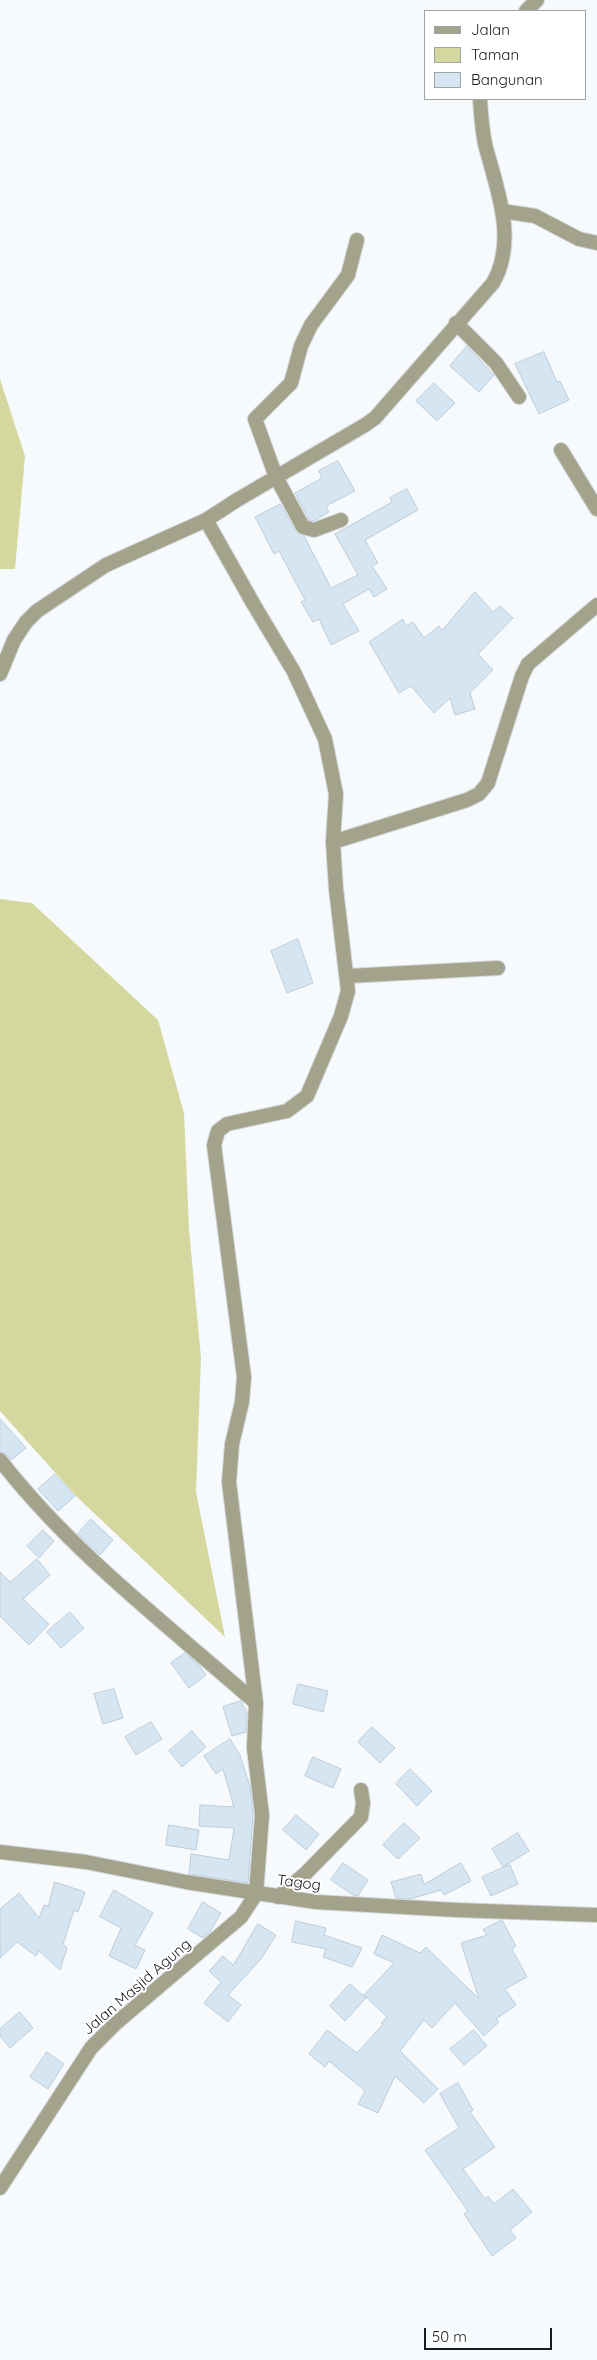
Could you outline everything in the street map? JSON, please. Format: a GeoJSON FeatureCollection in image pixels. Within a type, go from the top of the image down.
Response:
{"type":"FeatureCollection","features":[{"type":"Feature","properties":{"kind":"street"},"geometry":{"type":"LineString","coordinates":[[527,10],[537,0]]}},
{"type":"Feature","properties":{"kind":"street"},"geometry":{"type":"LineString","coordinates":[[0,674],[14,640],[26,622],[38,611],[106,565],[206,520],[375,418],[456,323],[493,283],[498,274],[504,247],[502,211],[498,185],[486,147],[480,100]]}},
{"type":"Feature","properties":{"kind":"street"},"geometry":{"type":"LineString","coordinates":[[502,211],[535,216],[579,239],[597,243]]}},
{"type":"Feature","properties":{"kind":"street"},"geometry":{"type":"LineString","coordinates":[[341,520],[314,530],[304,529],[276,477],[255,419],[291,383],[301,346],[311,325],[348,275],[357,240]]}},
{"type":"Feature","properties":{"kind":"street"},"geometry":{"type":"LineString","coordinates":[[456,323],[496,363],[519,397]]}},
{"type":"Feature","properties":{"kind":"street"},"geometry":{"type":"LineString","coordinates":[[561,450],[597,509]]}},
{"type":"Feature","properties":{"kind":"street"},"geometry":{"type":"LineString","coordinates":[[206,520],[294,672],[325,739],[336,794],[333,842],[336,889],[348,976],[346,1001],[307,1096],[287,1111],[227,1124],[218,1131],[214,1145],[244,1377],[242,1402],[232,1444],[229,1482],[256,1704],[254,1748],[262,1815],[256,1894]]}},
{"type":"Feature","properties":{"kind":"street"},"geometry":{"type":"LineString","coordinates":[[333,842],[467,800],[478,794],[488,782],[522,676],[528,664],[597,605]]}},
{"type":"Feature","properties":{"kind":"street"},"geometry":{"type":"LineString","coordinates":[[348,976],[498,968]]}},
{"type":"Feature","properties":{"kind":"street"},"geometry":{"type":"LineString","coordinates":[[0,1460],[24,1492],[74,1544],[256,1704]]}},
{"type":"Feature","properties":{"kind":"street"},"geometry":{"type":"LineString","coordinates":[[278,1897],[306,1873],[361,1817],[363,1803],[361,1790]]}},
{"type":"Feature","properties":{"kind":"street","name":"Tagog"},"geometry":{"type":"LineString","coordinates":[[0,1852],[86,1862],[256,1894],[316,1902],[456,1910],[597,1915]]}},
{"type":"Feature","properties":{"kind":"street","name":"Jalan Masjid Agung"},"geometry":{"type":"LineString","coordinates":[[0,2188],[91,2048],[115,2024],[241,1917],[256,1894]]}},
{"type":"Feature","properties":{"kind":"green space"},"geometry":{"type":"Polygon","coordinates":[[[0,379],[25,456],[15,569],[0,569],[0,379]]]}},
{"type":"Feature","properties":{"kind":"green space"},"geometry":{"type":"Polygon","coordinates":[[[0,899],[32,903],[158,1020],[184,1113],[189,1229],[201,1358],[196,1492],[225,1637],[77,1497],[0,1411],[0,899]]]}},
{"type":"Feature","properties":{"kind":"building"},"geometry":{"type":"Polygon","coordinates":[[[467,346],[494,375],[479,392],[450,366],[467,346]]]}},
{"type":"Feature","properties":{"kind":"building"},"geometry":{"type":"Polygon","coordinates":[[[544,352],[557,382],[560,381],[569,400],[539,414],[515,364],[544,352]]]}},
{"type":"Feature","properties":{"kind":"building"},"geometry":{"type":"Polygon","coordinates":[[[434,383],[455,403],[437,421],[416,401],[434,383]]]}},
{"type":"Feature","properties":{"kind":"building"},"geometry":{"type":"Polygon","coordinates":[[[338,461],[355,491],[326,506],[329,512],[314,521],[309,520],[295,493],[322,478],[319,471],[338,461]]]}},
{"type":"Feature","properties":{"kind":"building"},"geometry":{"type":"Polygon","coordinates":[[[407,489],[418,510],[365,540],[378,563],[372,566],[387,589],[374,597],[369,589],[343,604],[359,631],[331,645],[319,619],[313,622],[301,602],[305,600],[279,551],[274,554],[255,517],[280,504],[296,531],[304,536],[331,588],[358,575],[335,534],[392,502],[390,498],[407,489]]]}},
{"type":"Feature","properties":{"kind":"building"},"geometry":{"type":"Polygon","coordinates":[[[475,592],[493,612],[500,606],[513,618],[478,654],[493,670],[470,693],[475,709],[455,715],[450,698],[434,713],[411,686],[399,693],[369,642],[403,619],[406,626],[413,622],[424,638],[439,626],[442,630],[475,592]]]}},
{"type":"Feature","properties":{"kind":"building"},"geometry":{"type":"Polygon","coordinates":[[[298,939],[313,983],[287,993],[271,951],[298,939]]]}},
{"type":"Feature","properties":{"kind":"building"},"geometry":{"type":"Polygon","coordinates":[[[0,1419],[26,1448],[11,1460],[0,1451],[0,1419]]]}},
{"type":"Feature","properties":{"kind":"building"},"geometry":{"type":"Polygon","coordinates":[[[55,1474],[75,1496],[58,1511],[38,1489],[55,1474]]]}},
{"type":"Feature","properties":{"kind":"building"},"geometry":{"type":"Polygon","coordinates":[[[91,1519],[113,1540],[100,1555],[78,1534],[91,1519]]]}},
{"type":"Feature","properties":{"kind":"building"},"geometry":{"type":"Polygon","coordinates":[[[43,1530],[54,1541],[39,1558],[27,1546],[43,1530]]]}},
{"type":"Feature","properties":{"kind":"building"},"geometry":{"type":"Polygon","coordinates":[[[37,1559],[50,1575],[23,1599],[49,1624],[29,1645],[0,1616],[0,1572],[10,1582],[37,1559]]]}},
{"type":"Feature","properties":{"kind":"building"},"geometry":{"type":"Polygon","coordinates":[[[70,1612],[84,1628],[61,1648],[47,1632],[70,1612]]]}},
{"type":"Feature","properties":{"kind":"building"},"geometry":{"type":"Polygon","coordinates":[[[185,1653],[198,1664],[206,1675],[189,1688],[171,1663],[185,1653]]]}},
{"type":"Feature","properties":{"kind":"building"},"geometry":{"type":"Polygon","coordinates":[[[298,1684],[328,1691],[323,1712],[293,1704],[298,1684]]]}},
{"type":"Feature","properties":{"kind":"building"},"geometry":{"type":"Polygon","coordinates":[[[114,1689],[123,1718],[103,1724],[94,1694],[114,1689]]]}},
{"type":"Feature","properties":{"kind":"building"},"geometry":{"type":"Polygon","coordinates":[[[241,1701],[247,1713],[246,1732],[232,1736],[223,1707],[241,1701]]]}},
{"type":"Feature","properties":{"kind":"building"},"geometry":{"type":"Polygon","coordinates":[[[151,1722],[162,1739],[136,1755],[125,1737],[151,1722]]]}},
{"type":"Feature","properties":{"kind":"building"},"geometry":{"type":"Polygon","coordinates":[[[372,1727],[395,1748],[380,1763],[358,1742],[372,1727]]]}},
{"type":"Feature","properties":{"kind":"building"},"geometry":{"type":"Polygon","coordinates":[[[192,1731],[206,1747],[182,1767],[169,1751],[192,1731]]]}},
{"type":"Feature","properties":{"kind":"building"},"geometry":{"type":"Polygon","coordinates":[[[230,1739],[240,1755],[250,1787],[253,1815],[248,1883],[189,1874],[191,1854],[229,1860],[234,1828],[199,1826],[200,1805],[234,1807],[223,1769],[216,1774],[204,1756],[230,1739]]]}},
{"type":"Feature","properties":{"kind":"building"},"geometry":{"type":"Polygon","coordinates":[[[313,1757],[341,1769],[333,1788],[305,1776],[313,1757]]]}},
{"type":"Feature","properties":{"kind":"building"},"geometry":{"type":"Polygon","coordinates":[[[410,1769],[432,1791],[417,1806],[396,1784],[410,1769]]]}},
{"type":"Feature","properties":{"kind":"building"},"geometry":{"type":"Polygon","coordinates":[[[296,1815],[319,1834],[306,1850],[283,1830],[296,1815]]]}},
{"type":"Feature","properties":{"kind":"building"},"geometry":{"type":"Polygon","coordinates":[[[404,1823],[420,1838],[398,1859],[383,1845],[404,1823]]]}},
{"type":"Feature","properties":{"kind":"building"},"geometry":{"type":"Polygon","coordinates":[[[169,1825],[199,1830],[196,1850],[166,1845],[169,1825]]]}},
{"type":"Feature","properties":{"kind":"building"},"geometry":{"type":"Polygon","coordinates":[[[518,1833],[529,1851],[503,1867],[492,1849],[518,1833]]]}},
{"type":"Feature","properties":{"kind":"building"},"geometry":{"type":"Polygon","coordinates":[[[343,1863],[368,1880],[358,1896],[353,1895],[331,1880],[343,1863]]]}},
{"type":"Feature","properties":{"kind":"building"},"geometry":{"type":"Polygon","coordinates":[[[461,1863],[471,1881],[444,1895],[441,1890],[410,1899],[396,1898],[391,1882],[421,1874],[424,1884],[461,1863]]]}},
{"type":"Feature","properties":{"kind":"building"},"geometry":{"type":"Polygon","coordinates":[[[510,1865],[518,1884],[491,1896],[482,1877],[510,1865]]]}},
{"type":"Feature","properties":{"kind":"building"},"geometry":{"type":"Polygon","coordinates":[[[55,1882],[85,1892],[78,1912],[74,1910],[63,1944],[67,1948],[60,1970],[39,1951],[36,1956],[17,1942],[0,1958],[0,1909],[19,1893],[39,1918],[44,1905],[48,1906],[55,1882]]]}},
{"type":"Feature","properties":{"kind":"building"},"geometry":{"type":"Polygon","coordinates":[[[114,1890],[153,1913],[135,1945],[145,1950],[136,1969],[109,1956],[121,1928],[100,1917],[114,1890]]]}},
{"type":"Feature","properties":{"kind":"building"},"geometry":{"type":"Polygon","coordinates":[[[203,1902],[221,1913],[210,1932],[203,1938],[188,1929],[203,1902]]]}},
{"type":"Feature","properties":{"kind":"building"},"geometry":{"type":"Polygon","coordinates":[[[502,1920],[516,1946],[512,1949],[527,1977],[505,1989],[516,2005],[496,2019],[499,2022],[484,2036],[455,2003],[432,2028],[424,2020],[400,2051],[438,2089],[424,2103],[395,2076],[378,2113],[358,2104],[365,2091],[329,2061],[325,2067],[309,2054],[327,2030],[357,2053],[383,2024],[381,2023],[387,2017],[364,1995],[394,1963],[374,1954],[382,1935],[420,1953],[426,1947],[479,1999],[461,1943],[487,1935],[483,1930],[502,1920]]]}},
{"type":"Feature","properties":{"kind":"building"},"geometry":{"type":"Polygon","coordinates":[[[296,1921],[326,1928],[324,1935],[362,1948],[352,1967],[323,1957],[326,1949],[292,1942],[296,1921]]]}},
{"type":"Feature","properties":{"kind":"building"},"geometry":{"type":"Polygon","coordinates":[[[258,1924],[276,1935],[261,1959],[228,1995],[241,2005],[228,2022],[204,2003],[221,1982],[209,1971],[223,1956],[233,1965],[258,1924]]]}},
{"type":"Feature","properties":{"kind":"building"},"geometry":{"type":"Polygon","coordinates":[[[350,1984],[366,1998],[345,2021],[330,2006],[350,1984]]]}},
{"type":"Feature","properties":{"kind":"building"},"geometry":{"type":"Polygon","coordinates":[[[20,2012],[33,2028],[10,2048],[0,2036],[0,2029],[20,2012]]]}},
{"type":"Feature","properties":{"kind":"building"},"geometry":{"type":"Polygon","coordinates":[[[474,2030],[487,2046],[464,2065],[450,2049],[474,2030]]]}},
{"type":"Feature","properties":{"kind":"building"},"geometry":{"type":"Polygon","coordinates":[[[47,2052],[64,2064],[48,2089],[30,2077],[47,2052]]]}},
{"type":"Feature","properties":{"kind":"building"},"geometry":{"type":"Polygon","coordinates":[[[458,2083],[473,2110],[470,2112],[495,2147],[463,2169],[485,2199],[488,2196],[494,2204],[513,2189],[532,2212],[510,2230],[516,2238],[492,2256],[464,2214],[468,2211],[425,2150],[459,2128],[440,2094],[458,2083]]]}}]}
